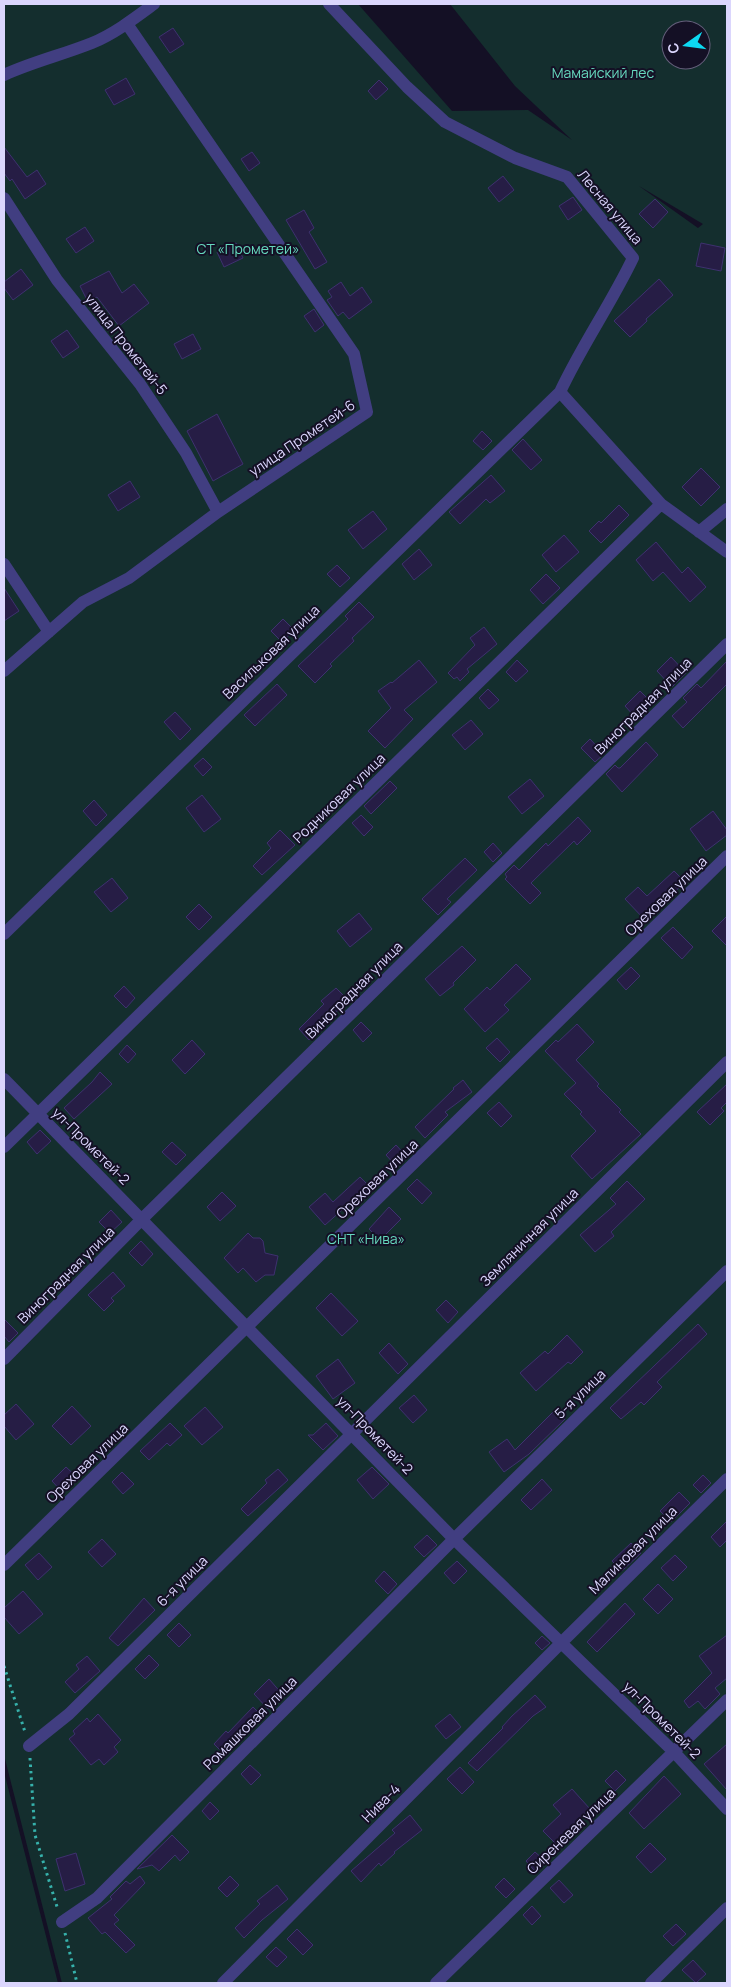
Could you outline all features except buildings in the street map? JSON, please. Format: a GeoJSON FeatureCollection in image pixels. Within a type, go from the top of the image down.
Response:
{"type":"FeatureCollection","features":[{"type":"Feature","properties":{"kind":"street"},"geometry":{"type":"LineString","coordinates":[[4,75],[26,65],[93,43],[127,24],[154,4]]}},
{"type":"Feature","properties":{"kind":"street","name":"Лесная улица"},"geometry":{"type":"LineString","coordinates":[[330,4],[407,87],[445,122],[515,158],[567,177],[633,258],[573,365],[560,392]]}},
{"type":"Feature","properties":{"kind":"street","name":"улица Прометей-6"},"geometry":{"type":"LineString","coordinates":[[4,671],[83,602],[129,578],[218,512],[367,412],[354,354],[127,24]]}},
{"type":"Feature","properties":{"kind":"street","name":"улица Прометей-5"},"geometry":{"type":"LineString","coordinates":[[4,198],[57,280],[140,384],[186,453],[218,512]]}},
{"type":"Feature","properties":{"kind":"street"},"geometry":{"type":"LineString","coordinates":[[560,392],[661,504],[727,552]]}},
{"type":"Feature","properties":{"kind":"street","name":"Васильковая улица"},"geometry":{"type":"LineString","coordinates":[[4,934],[560,392]]}},
{"type":"Feature","properties":{"kind":"street","name":"Родниковая улица"},"geometry":{"type":"LineString","coordinates":[[4,1147],[661,504]]}},
{"type":"Feature","properties":{"kind":"street"},"geometry":{"type":"LineString","coordinates":[[699,532],[727,510]]}},
{"type":"Feature","properties":{"kind":"street"},"geometry":{"type":"LineString","coordinates":[[4,564],[49,632]]}},
{"type":"Feature","properties":{"kind":"street","name":"Виноградная улица"},"geometry":{"type":"LineString","coordinates":[[4,1359],[142,1219],[727,644]]}},
{"type":"Feature","properties":{"kind":"street","name":"Ореховая улица"},"geometry":{"type":"LineString","coordinates":[[4,1565],[727,856]]}},
{"type":"Feature","properties":{"kind":"street","name":"Земляничная улица"},"geometry":{"type":"LineString","coordinates":[[353,1434],[727,1062]]}},
{"type":"Feature","properties":{"kind":"street","name":"ул-Прометей-2"},"geometry":{"type":"LineString","coordinates":[[4,1079],[454,1539],[674,1752],[727,1809]]}},
{"type":"Feature","properties":{"kind":"street","name":"5-я улица"},"geometry":{"type":"LineString","coordinates":[[454,1539],[727,1271]]}},
{"type":"Feature","properties":{"kind":"street","name":"6-я улица"},"geometry":{"type":"LineString","coordinates":[[29,1746],[69,1714],[353,1434]]}},
{"type":"Feature","properties":{"kind":"street","name":"Малиновая улица"},"geometry":{"type":"LineString","coordinates":[[561,1643],[727,1479]]}},
{"type":"Feature","properties":{"kind":"street","name":"Ромашковая улица"},"geometry":{"type":"LineString","coordinates":[[62,1922],[97,1898],[454,1539]]}},
{"type":"Feature","properties":{"kind":"street","name":"Нива-4"},"geometry":{"type":"LineString","coordinates":[[223,1983],[561,1643]]}},
{"type":"Feature","properties":{"kind":"street","name":"Сиреневая улица"},"geometry":{"type":"LineString","coordinates":[[436,1983],[727,1700]]}},
{"type":"Feature","properties":{"kind":"street"},"geometry":{"type":"LineString","coordinates":[[651,1983],[727,1908]]}},
{"type":"Feature","properties":{"kind":"path"},"geometry":{"type":"LineString","coordinates":[[4,1666],[29,1746],[34,1835],[62,1922],[76,1983]]}},
{"type":"Feature","properties":{"kind":"green space","name":"СНТ «Нива»"},"geometry":{"type":"Polygon","coordinates":[[[4,4],[358,4],[452,111],[528,110],[572,140],[515,86],[450,4],[727,4],[727,1983],[62,1983],[4,1755],[4,4]],[[639,186],[698,228],[703,224],[639,186]]]}},
{"type":"Feature","properties":{"kind":"green space"},"geometry":{"type":"Polygon","coordinates":[[[4,1772],[58,1983],[4,1983],[4,1772]]]}},
{"type":"Feature","properties":{"kind":"park label","name":"Мамайский лес"},"geometry":{"type":"Point","coordinates":[603,73]}},
{"type":"Feature","properties":{"kind":"park label","name":"СТ «Прометей»"},"geometry":{"type":"Point","coordinates":[248,249]}}]}
